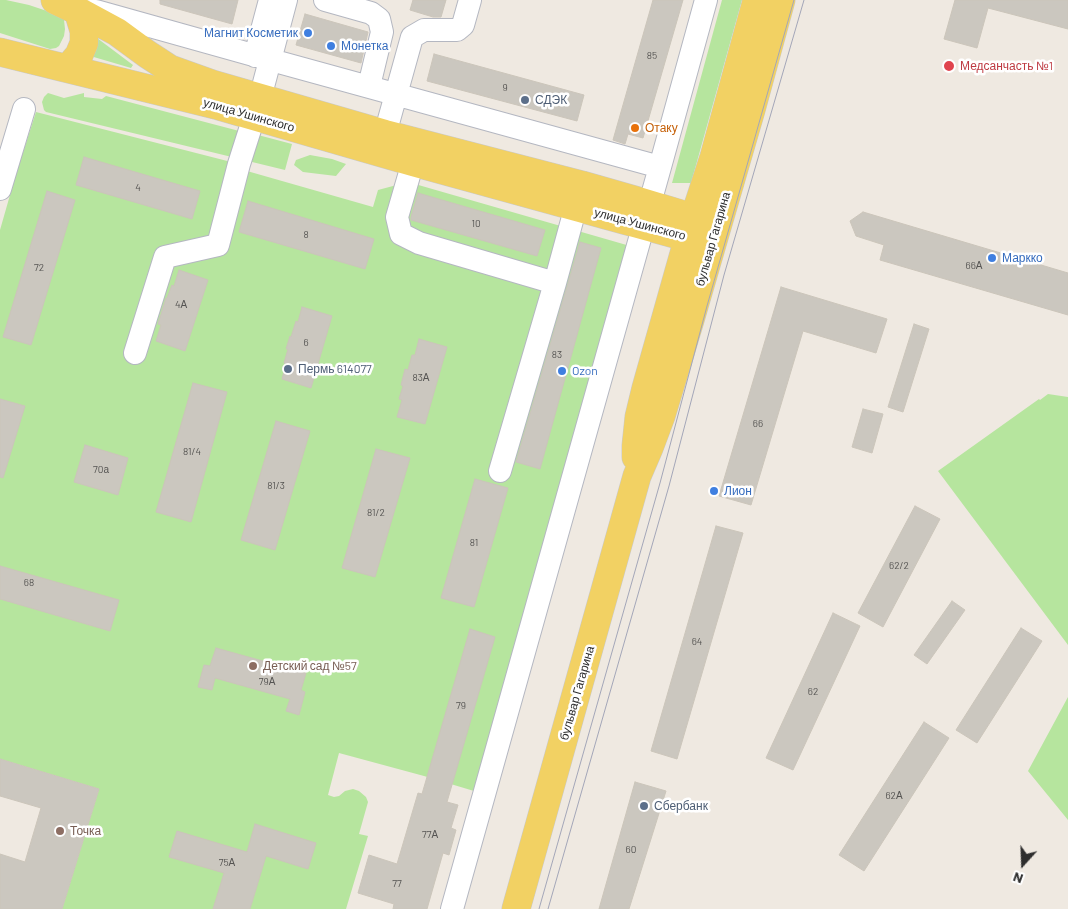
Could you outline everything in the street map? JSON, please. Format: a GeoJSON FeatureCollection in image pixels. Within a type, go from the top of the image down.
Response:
{"type":"FeatureCollection","features":[{"type":"Feature","properties":{"kind":"main road","name":"бульвар Гагарина"},"geometry":{"type":"LineString","coordinates":[[740,106],[757,0]]}},
{"type":"Feature","properties":{"kind":"main road","name":"бульвар Гагарина"},"geometry":{"type":"LineString","coordinates":[[516,909],[637,476],[661,416],[690,320],[699,230],[740,106],[781,0]]}},
{"type":"Feature","properties":{"kind":"main road"},"geometry":{"type":"LineString","coordinates":[[66,5],[84,31],[84,43],[79,55],[68,68]]}},
{"type":"Feature","properties":{"kind":"main road","name":"улица Ушинского"},"geometry":{"type":"LineString","coordinates":[[66,5],[117,32],[170,69],[212,84],[257,107],[382,143],[582,184],[646,214],[699,230]]}},
{"type":"Feature","properties":{"kind":"main road","name":"улица Ушинского"},"geometry":{"type":"LineString","coordinates":[[0,52],[219,106],[257,107]]}},
{"type":"Feature","properties":{"kind":"main road","name":"улица Ушинского"},"geometry":{"type":"LineString","coordinates":[[382,143],[413,162],[576,206],[646,214]]}},
{"type":"Feature","properties":{"kind":"street"},"geometry":{"type":"LineString","coordinates":[[135,353],[166,257],[218,245],[239,164],[257,107],[270,0]]}},
{"type":"Feature","properties":{"kind":"street"},"geometry":{"type":"LineString","coordinates":[[263,58],[286,0]]}},
{"type":"Feature","properties":{"kind":"street"},"geometry":{"type":"LineString","coordinates":[[324,0],[371,13],[379,19],[382,32],[369,86]]}},
{"type":"Feature","properties":{"kind":"street"},"geometry":{"type":"LineString","coordinates":[[382,143],[412,37],[424,30],[457,30],[463,25],[470,0]]}},
{"type":"Feature","properties":{"kind":"street"},"geometry":{"type":"LineString","coordinates":[[452,909],[706,0]]}},
{"type":"Feature","properties":{"kind":"street"},"geometry":{"type":"LineString","coordinates":[[66,5],[96,11],[660,167]]}},
{"type":"Feature","properties":{"kind":"street"},"geometry":{"type":"LineString","coordinates":[[0,189],[24,109]]}},
{"type":"Feature","properties":{"kind":"street"},"geometry":{"type":"LineString","coordinates":[[413,162],[397,217],[401,234],[419,243],[555,283]]}},
{"type":"Feature","properties":{"kind":"street"},"geometry":{"type":"LineString","coordinates":[[500,471],[576,206]]}},
{"type":"Feature","properties":{"kind":"green space"},"geometry":{"type":"Polygon","coordinates":[[[0,0],[29,5],[62,16],[65,29],[59,46],[50,49],[0,33],[0,0]]]}},
{"type":"Feature","properties":{"kind":"green space"},"geometry":{"type":"Polygon","coordinates":[[[722,0],[742,0],[691,183],[672,183],[722,0]]]}},
{"type":"Feature","properties":{"kind":"green space"},"geometry":{"type":"Polygon","coordinates":[[[93,35],[133,65],[131,68],[87,55],[93,35]]]}},
{"type":"Feature","properties":{"kind":"green space"},"geometry":{"type":"Polygon","coordinates":[[[48,93],[64,98],[84,93],[84,97],[102,99],[106,96],[243,132],[236,158],[46,112],[42,102],[48,93]]]}},
{"type":"Feature","properties":{"kind":"green space"},"geometry":{"type":"Polygon","coordinates":[[[36,112],[239,164],[247,171],[373,207],[378,190],[408,182],[637,248],[484,794],[339,753],[328,795],[339,796],[345,791],[353,789],[366,797],[368,802],[359,834],[368,836],[346,909],[62,909],[99,789],[0,759],[0,230],[36,112]]]}},
{"type":"Feature","properties":{"kind":"green space"},"geometry":{"type":"Polygon","coordinates":[[[258,135],[292,144],[285,170],[248,161],[258,135]]]}},
{"type":"Feature","properties":{"kind":"green space"},"geometry":{"type":"Polygon","coordinates":[[[310,155],[346,164],[336,176],[303,172],[294,165],[296,160],[310,155]]]}},
{"type":"Feature","properties":{"kind":"green space"},"geometry":{"type":"Polygon","coordinates":[[[1048,394],[1068,397],[1068,645],[938,471],[1048,394]]]}},
{"type":"Feature","properties":{"kind":"green space"},"geometry":{"type":"Polygon","coordinates":[[[1068,697],[1068,820],[1028,771],[1068,697]]]}},
{"type":"Feature","properties":{"kind":"building"},"geometry":{"type":"Polygon","coordinates":[[[160,0],[238,0],[232,24],[160,4],[160,0]]]}},
{"type":"Feature","properties":{"kind":"building"},"geometry":{"type":"Polygon","coordinates":[[[413,0],[446,0],[441,17],[433,17],[410,10],[413,0]]]}},
{"type":"Feature","properties":{"kind":"building"},"geometry":{"type":"Polygon","coordinates":[[[653,0],[683,0],[643,138],[628,134],[625,144],[613,140],[653,0]]]}},
{"type":"Feature","properties":{"kind":"building"},"geometry":{"type":"Polygon","coordinates":[[[955,0],[1068,0],[1068,29],[988,8],[977,48],[944,39],[955,0]]]}},
{"type":"Feature","properties":{"kind":"building"},"geometry":{"type":"Polygon","coordinates":[[[305,14],[368,32],[361,63],[296,45],[305,14]]]}},
{"type":"Feature","properties":{"kind":"building"},"geometry":{"type":"Polygon","coordinates":[[[434,54],[584,95],[577,121],[427,81],[434,54]]]}},
{"type":"Feature","properties":{"kind":"building"},"geometry":{"type":"Polygon","coordinates":[[[84,157],[200,191],[192,219],[76,185],[84,157]]]}},
{"type":"Feature","properties":{"kind":"building"},"geometry":{"type":"Polygon","coordinates":[[[47,191],[75,200],[31,345],[3,337],[47,191]]]}},
{"type":"Feature","properties":{"kind":"building"},"geometry":{"type":"Polygon","coordinates":[[[418,193],[545,230],[537,256],[411,220],[418,193]]]}},
{"type":"Feature","properties":{"kind":"building"},"geometry":{"type":"Polygon","coordinates":[[[248,201],[374,239],[365,269],[239,232],[248,201]]]}},
{"type":"Feature","properties":{"kind":"building"},"geometry":{"type":"Polygon","coordinates":[[[863,212],[1068,273],[1068,315],[880,260],[884,245],[856,236],[850,221],[863,212]]]}},
{"type":"Feature","properties":{"kind":"building"},"geometry":{"type":"Polygon","coordinates":[[[580,242],[601,248],[540,469],[516,462],[580,242]]]}},
{"type":"Feature","properties":{"kind":"building"},"geometry":{"type":"Polygon","coordinates":[[[179,270],[208,280],[185,351],[156,341],[161,325],[158,324],[166,298],[172,285],[174,286],[179,270]]]}},
{"type":"Feature","properties":{"kind":"building"},"geometry":{"type":"Polygon","coordinates":[[[781,287],[887,319],[876,353],[803,331],[751,505],[719,496],[781,287]]]}},
{"type":"Feature","properties":{"kind":"building"},"geometry":{"type":"Polygon","coordinates":[[[302,307],[332,316],[311,388],[282,379],[288,349],[286,349],[296,321],[298,322],[302,307]]]}},
{"type":"Feature","properties":{"kind":"building"},"geometry":{"type":"Polygon","coordinates":[[[914,324],[929,329],[903,412],[888,407],[914,324]]]}},
{"type":"Feature","properties":{"kind":"building"},"geometry":{"type":"Polygon","coordinates":[[[419,339],[447,347],[425,424],[397,417],[402,400],[399,399],[405,369],[408,370],[412,355],[415,355],[419,339]]]}},
{"type":"Feature","properties":{"kind":"building"},"geometry":{"type":"Polygon","coordinates":[[[193,383],[227,392],[191,522],[156,512],[193,383]]]}},
{"type":"Feature","properties":{"kind":"building"},"geometry":{"type":"Polygon","coordinates":[[[0,399],[25,406],[3,478],[0,477],[0,399]]]}},
{"type":"Feature","properties":{"kind":"building"},"geometry":{"type":"Polygon","coordinates":[[[863,409],[883,414],[872,453],[852,447],[863,409]]]}},
{"type":"Feature","properties":{"kind":"building"},"geometry":{"type":"Polygon","coordinates":[[[276,421],[310,431],[275,550],[241,540],[276,421]]]}},
{"type":"Feature","properties":{"kind":"building"},"geometry":{"type":"Polygon","coordinates":[[[85,445],[128,458],[118,495],[74,482],[85,445]]]}},
{"type":"Feature","properties":{"kind":"building"},"geometry":{"type":"Polygon","coordinates":[[[376,449],[410,458],[375,577],[342,568],[376,449]]]}},
{"type":"Feature","properties":{"kind":"building"},"geometry":{"type":"Polygon","coordinates":[[[475,479],[508,488],[474,607],[441,598],[475,479]]]}},
{"type":"Feature","properties":{"kind":"building"},"geometry":{"type":"Polygon","coordinates":[[[915,506],[940,519],[883,627],[858,613],[915,506]]]}},
{"type":"Feature","properties":{"kind":"building"},"geometry":{"type":"Polygon","coordinates":[[[716,526],[743,533],[677,759],[651,751],[716,526]]]}},
{"type":"Feature","properties":{"kind":"building"},"geometry":{"type":"Polygon","coordinates":[[[0,566],[119,600],[110,631],[0,599],[0,566]]]}},
{"type":"Feature","properties":{"kind":"building"},"geometry":{"type":"Polygon","coordinates":[[[952,601],[965,610],[927,664],[914,655],[952,601]]]}},
{"type":"Feature","properties":{"kind":"building"},"geometry":{"type":"Polygon","coordinates":[[[833,613],[860,626],[793,770],[766,758],[833,613]]]}},
{"type":"Feature","properties":{"kind":"building"},"geometry":{"type":"Polygon","coordinates":[[[1021,628],[1042,641],[977,743],[956,730],[1021,628]]]}},
{"type":"Feature","properties":{"kind":"building"},"geometry":{"type":"Polygon","coordinates":[[[470,629],[495,637],[447,802],[458,805],[451,828],[456,830],[449,855],[443,853],[427,909],[393,909],[394,904],[358,893],[369,855],[397,864],[418,793],[422,794],[470,629]]]}},
{"type":"Feature","properties":{"kind":"building"},"geometry":{"type":"Polygon","coordinates":[[[216,648],[306,673],[301,690],[305,692],[299,715],[286,711],[290,699],[215,678],[212,690],[198,687],[204,665],[210,666],[216,648]]]}},
{"type":"Feature","properties":{"kind":"building"},"geometry":{"type":"Polygon","coordinates":[[[924,722],[949,738],[864,871],[839,855],[924,722]]]}},
{"type":"Feature","properties":{"kind":"building","name":"Точка"},"geometry":{"type":"Polygon","coordinates":[[[0,759],[99,789],[62,909],[0,909],[0,854],[25,862],[41,808],[0,796],[0,759]]]}},
{"type":"Feature","properties":{"kind":"building"},"geometry":{"type":"Polygon","coordinates":[[[635,782],[666,791],[629,909],[599,909],[635,782]]]}},
{"type":"Feature","properties":{"kind":"building"},"geometry":{"type":"Polygon","coordinates":[[[255,824],[316,843],[308,869],[266,856],[250,909],[213,909],[224,873],[169,857],[177,831],[247,852],[255,824]]]}},
{"type":"Feature","properties":{"kind":"tram line"},"geometry":{"type":"LineString","coordinates":[[539,909],[794,0]]}},
{"type":"Feature","properties":{"kind":"tram line"},"geometry":{"type":"LineString","coordinates":[[548,909],[669,486],[724,275],[804,0]]}},
{"type":"Feature","properties":{"kind":"place","name":"Магнит Косметик"},"geometry":{"type":"Point","coordinates":[308,33]}},
{"type":"Feature","properties":{"kind":"place","name":"Монетка"},"geometry":{"type":"Point","coordinates":[331,46]}},
{"type":"Feature","properties":{"kind":"place","name":"Медсанчасть №1"},"geometry":{"type":"Point","coordinates":[949,66]}},
{"type":"Feature","properties":{"kind":"place","name":"СДЭК"},"geometry":{"type":"Point","coordinates":[525,100]}},
{"type":"Feature","properties":{"kind":"place","name":"Отаку"},"geometry":{"type":"Point","coordinates":[635,128]}},
{"type":"Feature","properties":{"kind":"place","name":"Маркко"},"geometry":{"type":"Point","coordinates":[992,258]}},
{"type":"Feature","properties":{"kind":"place","name":"Пермь 614077"},"geometry":{"type":"Point","coordinates":[288,369]}},
{"type":"Feature","properties":{"kind":"place","name":"Ozon"},"geometry":{"type":"Point","coordinates":[562,371]}},
{"type":"Feature","properties":{"kind":"place","name":"Лион"},"geometry":{"type":"Point","coordinates":[714,491]}},
{"type":"Feature","properties":{"kind":"place","name":"Детский сад №57"},"geometry":{"type":"Point","coordinates":[253,666]}},
{"type":"Feature","properties":{"kind":"place","name":"Сбербанк"},"geometry":{"type":"Point","coordinates":[644,806]}},
{"type":"Feature","properties":{"kind":"place","name":"Точка"},"geometry":{"type":"Point","coordinates":[60,831]}}]}
